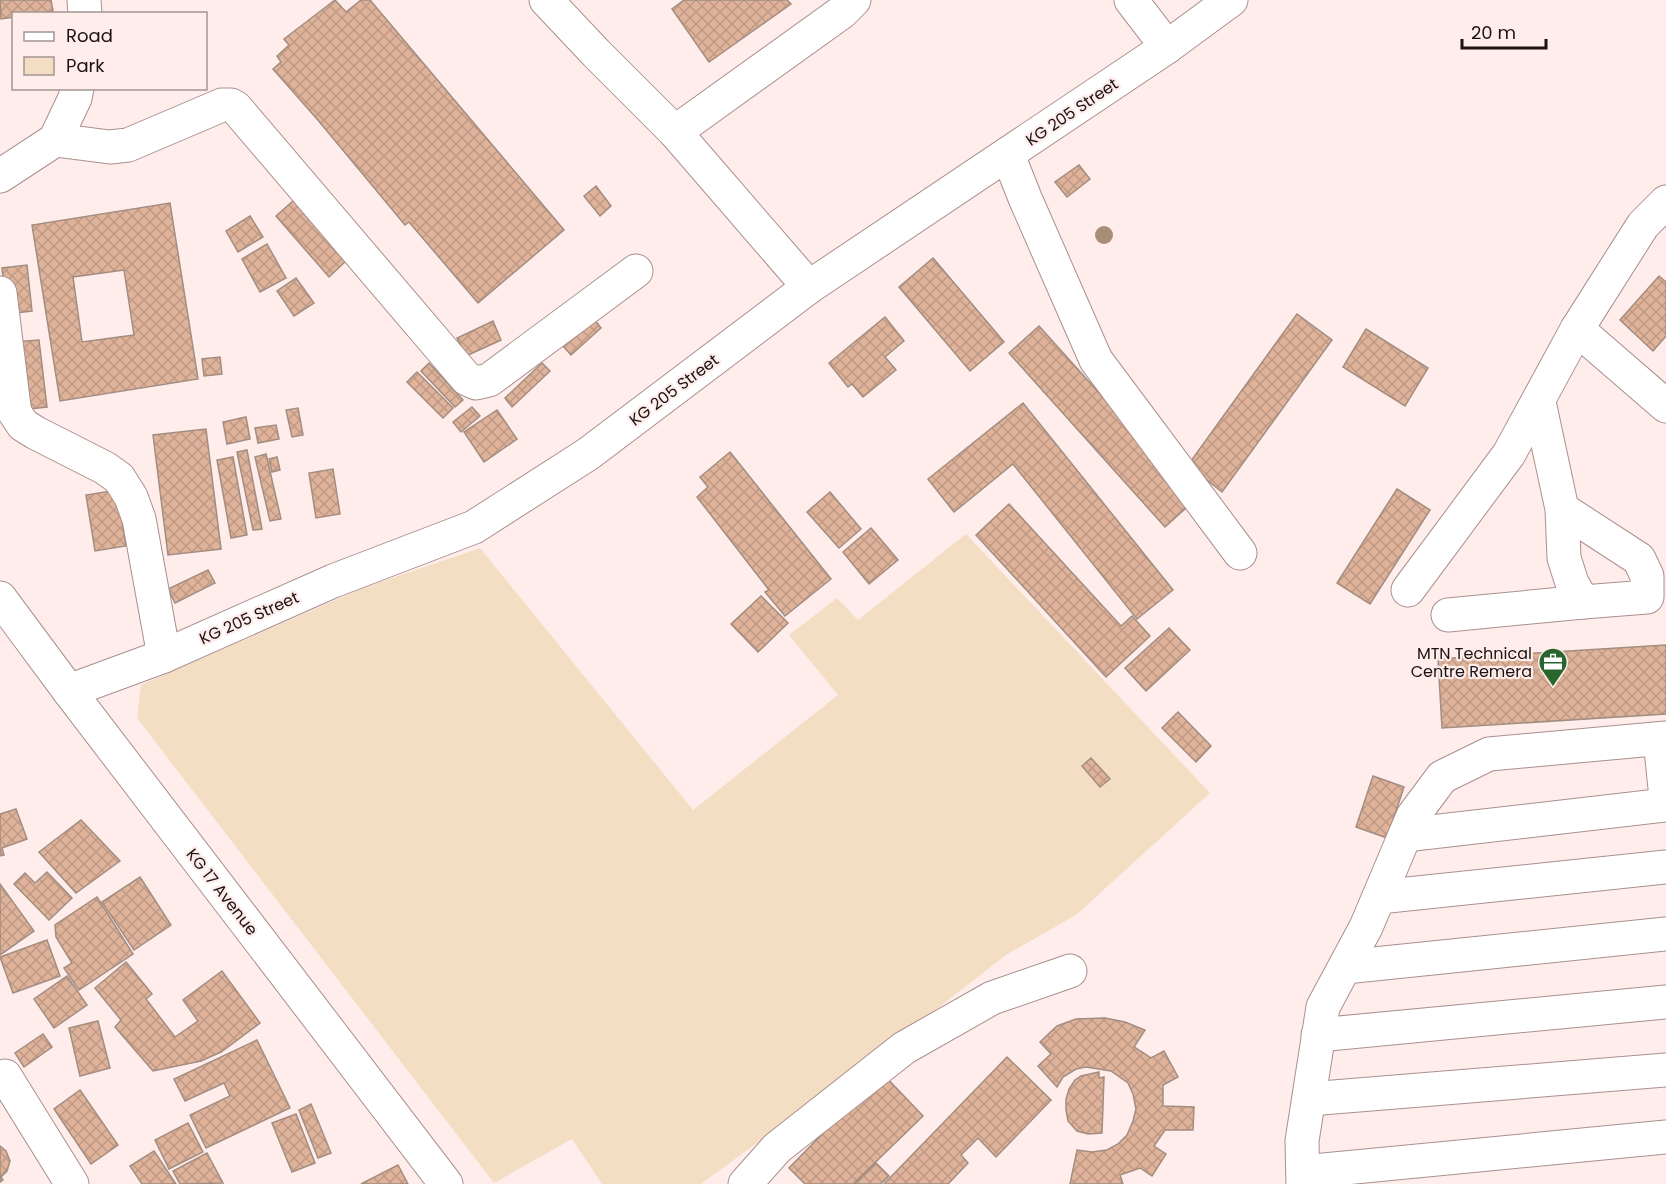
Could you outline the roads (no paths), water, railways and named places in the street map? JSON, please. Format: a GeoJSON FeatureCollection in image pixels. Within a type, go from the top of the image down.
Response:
{"type":"FeatureCollection","features":[{"type":"Feature","properties":{"kind":"street"},"geometry":{"type":"LineString","coordinates":[[546,0],[675,132],[809,287]]}},
{"type":"Feature","properties":{"kind":"street"},"geometry":{"type":"LineString","coordinates":[[675,132],[842,12],[854,0]]}},
{"type":"Feature","properties":{"kind":"street"},"geometry":{"type":"LineString","coordinates":[[1131,0],[1167,47]]}},
{"type":"Feature","properties":{"kind":"street","name":"KG 205 Street"},"geometry":{"type":"LineString","coordinates":[[69,691],[164,656],[333,580],[474,527],[588,454],[809,287],[1167,47],[1231,0]]}},
{"type":"Feature","properties":{"kind":"street"},"geometry":{"type":"LineString","coordinates":[[0,176],[55,140],[77,90]]}},
{"type":"Feature","properties":{"kind":"street"},"geometry":{"type":"LineString","coordinates":[[55,140],[110,147],[128,145],[222,105],[231,105],[236,108],[467,379],[476,383],[489,380],[636,271]]}},
{"type":"Feature","properties":{"kind":"street"},"geometry":{"type":"LineString","coordinates":[[1008,155],[1096,360],[1240,553]]}},
{"type":"Feature","properties":{"kind":"street"},"geometry":{"type":"LineString","coordinates":[[1408,590],[1509,454],[1577,329],[1643,225],[1666,202]]}},
{"type":"Feature","properties":{"kind":"street"},"geometry":{"type":"LineString","coordinates":[[0,293],[15,412],[23,425],[120,478],[131,497],[139,519],[164,656]]}},
{"type":"Feature","properties":{"kind":"street"},"geometry":{"type":"LineString","coordinates":[[1577,329],[1666,405]]}},
{"type":"Feature","properties":{"kind":"street"},"geometry":{"type":"LineString","coordinates":[[1539,402],[1562,509],[1564,558],[1572,583],[1583,602]]}},
{"type":"Feature","properties":{"kind":"street"},"geometry":{"type":"LineString","coordinates":[[1448,615],[1656,596],[1639,559],[1562,509]]}},
{"type":"Feature","properties":{"kind":"street","name":"KG 17 Avenue"},"geometry":{"type":"LineString","coordinates":[[0,598],[446,1184]]}},
{"type":"Feature","properties":{"kind":"street"},"geometry":{"type":"LineString","coordinates":[[1666,798],[1663,738],[1489,754],[1442,777],[1413,816],[1366,927],[1323,1007],[1302,1141],[1303,1178],[1666,1137]]}},
{"type":"Feature","properties":{"kind":"street"},"geometry":{"type":"LineString","coordinates":[[1405,835],[1666,805]]}},
{"type":"Feature","properties":{"kind":"street"},"geometry":{"type":"LineString","coordinates":[[1379,897],[1666,867]]}},
{"type":"Feature","properties":{"kind":"street"},"geometry":{"type":"LineString","coordinates":[[1345,967],[1666,933]]}},
{"type":"Feature","properties":{"kind":"street"},"geometry":{"type":"LineString","coordinates":[[745,1184],[777,1148],[904,1048],[992,998],[1070,970]]}},
{"type":"Feature","properties":{"kind":"street"},"geometry":{"type":"LineString","coordinates":[[1318,1035],[1666,1002]]}},
{"type":"Feature","properties":{"kind":"street"},"geometry":{"type":"LineString","coordinates":[[1309,1099],[1666,1070]]}},
{"type":"Feature","properties":{"kind":"street"},"geometry":{"type":"LineString","coordinates":[[5,1076],[72,1184]]}},
{"type":"Feature","properties":{"kind":"place","name":"MTN Technical Centre Remera"},"geometry":{"type":"Point","coordinates":[1553,688]}}]}
